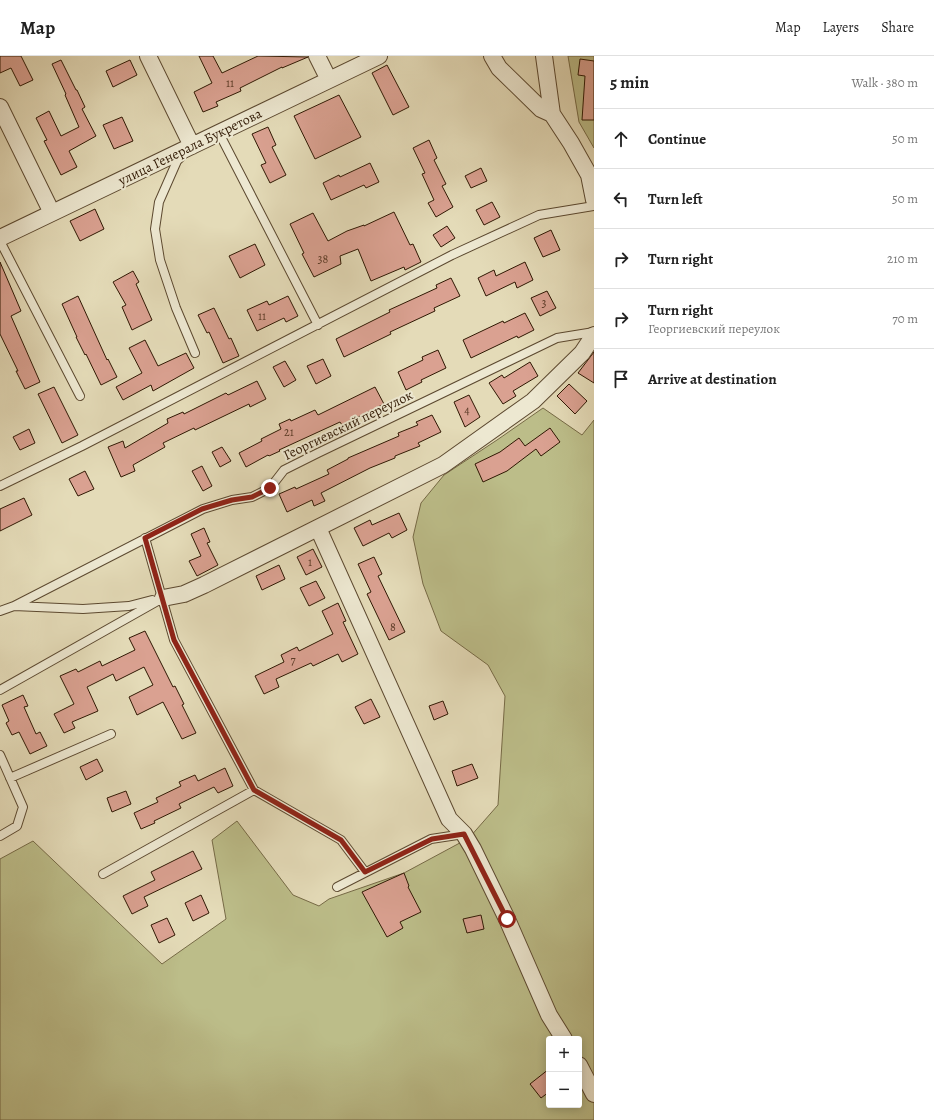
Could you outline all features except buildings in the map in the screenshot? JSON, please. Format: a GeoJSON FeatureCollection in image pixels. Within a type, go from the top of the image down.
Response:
{"type":"FeatureCollection","features":[{"type":"Feature","properties":{"kind":"street"},"geometry":{"type":"LineString","coordinates":[[148,56],[192,146]]}},
{"type":"Feature","properties":{"kind":"street"},"geometry":{"type":"LineString","coordinates":[[317,56],[329,80]]}},
{"type":"Feature","properties":{"kind":"street","name":"улица Генерала Букретова"},"geometry":{"type":"LineString","coordinates":[[0,240],[52,213],[379,56]]}},
{"type":"Feature","properties":{"kind":"street"},"geometry":{"type":"LineString","coordinates":[[492,56],[499,68],[541,109],[552,114]]}},
{"type":"Feature","properties":{"kind":"street"},"geometry":{"type":"LineString","coordinates":[[544,56],[552,114],[591,175],[594,200]]}},
{"type":"Feature","properties":{"kind":"street"},"geometry":{"type":"LineString","coordinates":[[0,107],[52,213]]}},
{"type":"Feature","properties":{"kind":"street"},"geometry":{"type":"LineString","coordinates":[[163,598],[184,594],[191,591],[443,465],[533,402],[582,352],[594,335]]}},
{"type":"Feature","properties":{"kind":"street"},"geometry":{"type":"LineString","coordinates":[[318,528],[449,819],[464,834],[507,919],[549,1016],[562,1036]]}},
{"type":"Feature","properties":{"kind":"street"},"geometry":{"type":"LineString","coordinates":[[582,1071],[594,1094]]}},
{"type":"Feature","properties":{"kind":"lane"},"geometry":{"type":"LineString","coordinates":[[219,133],[318,325]]}},
{"type":"Feature","properties":{"kind":"lane"},"geometry":{"type":"LineString","coordinates":[[192,146],[177,161],[159,202],[155,229],[160,260],[176,308],[195,353]]}},
{"type":"Feature","properties":{"kind":"lane"},"geometry":{"type":"LineString","coordinates":[[0,486],[82,446],[452,255],[539,215],[594,206]]}},
{"type":"Feature","properties":{"kind":"lane"},"geometry":{"type":"LineString","coordinates":[[0,240],[80,396]]}},
{"type":"Feature","properties":{"kind":"lane","name":"Георгиевский переулок"},"geometry":{"type":"LineString","coordinates":[[14,606],[202,509],[232,500],[252,497],[270,488],[284,470],[557,338],[594,332]]}},
{"type":"Feature","properties":{"kind":"lane"},"geometry":{"type":"LineString","coordinates":[[145,538],[174,640],[254,790],[341,840],[365,872]]}},
{"type":"Feature","properties":{"kind":"lane"},"geometry":{"type":"LineString","coordinates":[[0,611],[14,606],[83,609],[129,606],[163,598]]}},
{"type":"Feature","properties":{"kind":"lane"},"geometry":{"type":"LineString","coordinates":[[0,690],[163,598]]}},
{"type":"Feature","properties":{"kind":"lane"},"geometry":{"type":"LineString","coordinates":[[10,778],[111,734]]}},
{"type":"Feature","properties":{"kind":"lane"},"geometry":{"type":"LineString","coordinates":[[0,755],[23,807],[17,826],[0,836]]}},
{"type":"Feature","properties":{"kind":"lane"},"geometry":{"type":"LineString","coordinates":[[103,874],[254,790]]}},
{"type":"Feature","properties":{"kind":"lane"},"geometry":{"type":"LineString","coordinates":[[337,886],[432,839],[464,834]]}},
{"type":"Feature","properties":{"kind":"green space"},"geometry":{"type":"Polygon","coordinates":[[[568,56],[594,56],[594,148],[579,122],[568,56]]]}},
{"type":"Feature","properties":{"kind":"green space"},"geometry":{"type":"Polygon","coordinates":[[[543,408],[582,435],[594,420],[594,1120],[0,1120],[0,859],[33,841],[162,964],[226,919],[212,840],[237,821],[293,895],[319,906],[329,899],[404,873],[469,838],[498,805],[505,696],[488,665],[441,631],[423,584],[413,537],[421,503],[444,475],[543,408]]]}},
{"type":"Feature","properties":{"kind":"route"},"geometry":{"type":"LineString","coordinates":[[270,488],[252,497],[232,500],[202,509],[145,538],[174,640],[254,790],[341,840],[365,872],[432,839],[464,834],[507,919]]}}]}
